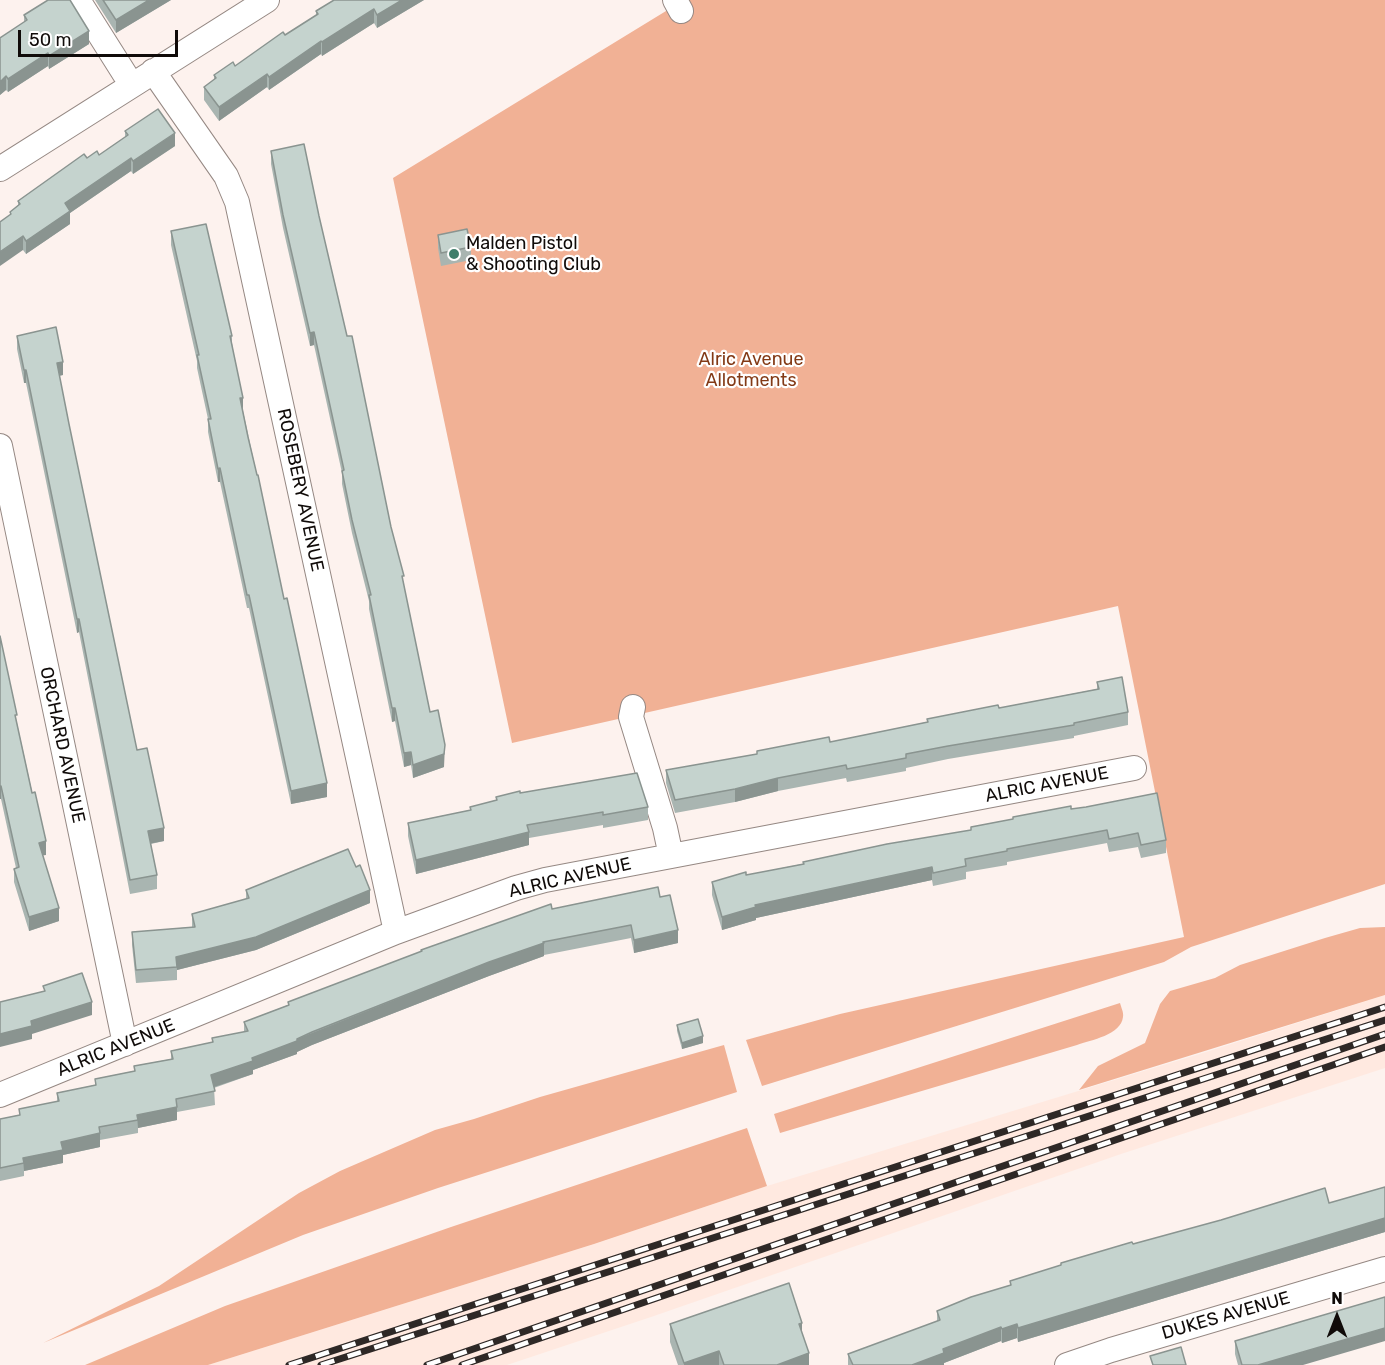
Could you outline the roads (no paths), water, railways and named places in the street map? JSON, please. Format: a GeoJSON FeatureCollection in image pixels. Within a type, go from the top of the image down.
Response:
{"type":"FeatureCollection","features":[{"type":"Feature","properties":{"kind":"street"},"geometry":{"type":"LineString","coordinates":[[78,0],[131,84]]}},
{"type":"Feature","properties":{"kind":"street"},"geometry":{"type":"LineString","coordinates":[[0,169],[267,0]]}},
{"type":"Feature","properties":{"kind":"street","name":"ROSEBERY AVENUE"},"geometry":{"type":"LineString","coordinates":[[153,71],[226,176],[237,202],[396,932]]}},
{"type":"Feature","properties":{"kind":"street","name":"ORCHARD AVENUE"},"geometry":{"type":"LineString","coordinates":[[0,446],[125,1044]]}},
{"type":"Feature","properties":{"kind":"street"},"geometry":{"type":"LineString","coordinates":[[633,707],[631,717],[665,828],[671,856]]}},
{"type":"Feature","properties":{"kind":"street","name":"ALRIC AVENUE"},"geometry":{"type":"LineString","coordinates":[[0,1095],[396,932],[516,888],[545,880],[1134,768]]}},
{"type":"Feature","properties":{"kind":"street","name":"DUKES AVENUE"},"geometry":{"type":"LineString","coordinates":[[1080,1363],[1385,1269]]}},
{"type":"Feature","properties":{"kind":"railway"},"geometry":{"type":"LineString","coordinates":[[289,1365],[1385,1007]]}},
{"type":"Feature","properties":{"kind":"railway"},"geometry":{"type":"LineString","coordinates":[[321,1365],[1385,1020]]}},
{"type":"Feature","properties":{"kind":"railway"},"geometry":{"type":"LineString","coordinates":[[427,1365],[1385,1034]]}},
{"type":"Feature","properties":{"kind":"railway"},"geometry":{"type":"LineString","coordinates":[[462,1365],[1385,1047]]}},
{"type":"Feature","properties":{"kind":"place","name":"Malden Pistol & Shooting Club"},"geometry":{"type":"Point","coordinates":[454,254]}},
{"type":"Feature","properties":{"kind":"park label","name":"Alric Avenue Allotments"},"geometry":{"type":"Point","coordinates":[751,370]}}]}
